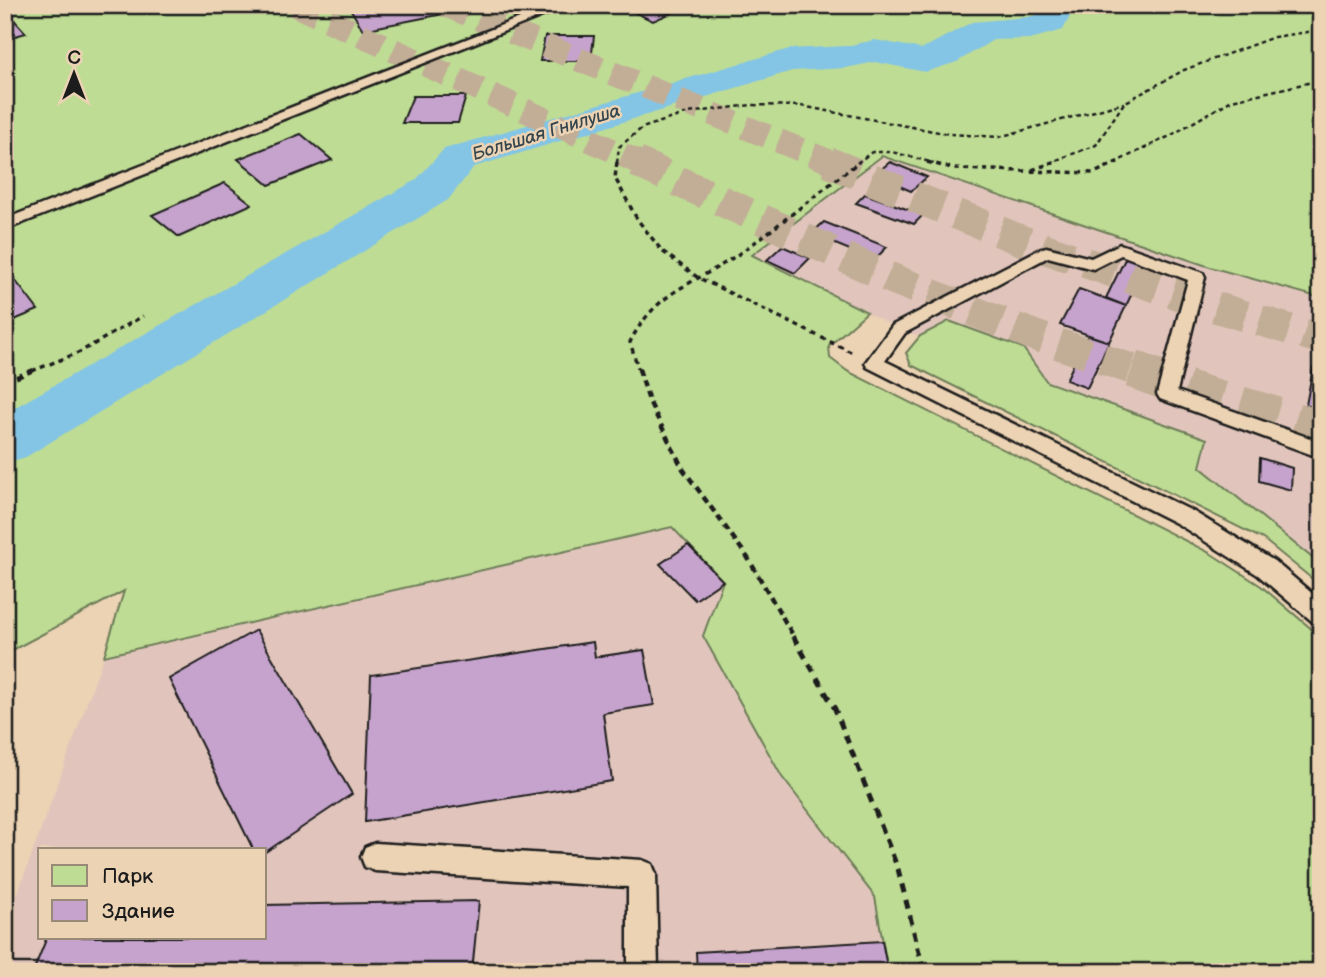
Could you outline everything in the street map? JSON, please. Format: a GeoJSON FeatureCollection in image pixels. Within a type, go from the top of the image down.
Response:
{"type":"FeatureCollection","features":[{"type":"Feature","properties":{"kind":"lane"},"geometry":{"type":"LineString","coordinates":[[5,225],[564,5]]}},
{"type":"Feature","properties":{"kind":"lane"},"geometry":{"type":"LineString","coordinates":[[1321,450],[1167,394],[1197,277],[1121,249],[1093,264],[1046,252],[899,329],[874,363],[1186,519],[1266,568],[1321,615]]}},
{"type":"Feature","properties":{"kind":"lane"},"geometry":{"type":"LineString","coordinates":[[375,857],[642,874],[643,972]]}},
{"type":"Feature","properties":{"kind":"path"},"geometry":{"type":"LineString","coordinates":[[874,363],[696,277],[662,251],[637,219],[615,177],[619,147],[642,128],[688,113],[751,105],[850,113],[948,134],[999,137],[1124,103],[1184,70],[1274,37],[1321,30]]}},
{"type":"Feature","properties":{"kind":"path"},"geometry":{"type":"LineString","coordinates":[[924,972],[898,869],[835,709],[748,558],[683,469],[649,401],[630,342],[637,326],[669,291],[737,255],[872,152],[892,152],[955,169],[1094,173],[1168,137],[1232,100],[1321,80]]}},
{"type":"Feature","properties":{"kind":"path"},"geometry":{"type":"LineString","coordinates":[[1028,172],[1096,145],[1124,103]]}},
{"type":"Feature","properties":{"kind":"path"},"geometry":{"type":"LineString","coordinates":[[5,382],[80,352],[143,316]]}},
{"type":"Feature","properties":{"kind":"shaded area"},"geometry":{"type":"Polygon","coordinates":[[[882,156],[1210,267],[1321,298],[1321,565],[1200,466],[1206,439],[899,329],[752,255],[882,156]]]}},
{"type":"Feature","properties":{"kind":"shaded area"},"geometry":{"type":"Polygon","coordinates":[[[672,527],[723,581],[782,777],[875,897],[888,972],[5,972],[5,928],[104,656],[672,527]]]}},
{"type":"Feature","properties":{"kind":"green space"},"geometry":{"type":"Polygon","coordinates":[[[5,5],[1321,5],[1321,298],[1210,267],[882,156],[752,255],[867,312],[829,346],[830,358],[847,371],[1210,553],[1261,586],[1321,637],[1321,972],[888,972],[875,897],[782,777],[703,636],[723,581],[672,527],[104,656],[124,591],[5,654],[5,5]]]}},
{"type":"Feature","properties":{"kind":"green space"},"geometry":{"type":"Polygon","coordinates":[[[949,321],[1023,348],[1047,382],[1207,439],[1200,467],[1321,565],[1321,586],[1263,539],[911,365],[906,353],[920,336],[949,321]]]}},
{"type":"Feature","properties":{"kind":"building"},"geometry":{"type":"Polygon","coordinates":[[[348,5],[436,5],[443,14],[363,30],[348,5]]]}},
{"type":"Feature","properties":{"kind":"building"},"geometry":{"type":"Polygon","coordinates":[[[619,5],[681,5],[685,7],[653,21],[619,5]]]}},
{"type":"Feature","properties":{"kind":"building"},"geometry":{"type":"Polygon","coordinates":[[[6,11],[26,33],[5,39],[6,11]]]}},
{"type":"Feature","properties":{"kind":"building"},"geometry":{"type":"Polygon","coordinates":[[[545,36],[594,36],[591,61],[540,61],[545,36]]]}},
{"type":"Feature","properties":{"kind":"building"},"geometry":{"type":"Polygon","coordinates":[[[413,96],[466,96],[458,123],[402,123],[413,96]]]}},
{"type":"Feature","properties":{"kind":"building"},"geometry":{"type":"Polygon","coordinates":[[[301,134],[332,160],[269,185],[238,159],[301,134]]]}},
{"type":"Feature","properties":{"kind":"building"},"geometry":{"type":"Polygon","coordinates":[[[890,162],[927,177],[911,191],[874,175],[890,162]]]}},
{"type":"Feature","properties":{"kind":"building"},"geometry":{"type":"Polygon","coordinates":[[[225,183],[252,204],[179,237],[152,215],[225,183]]]}},
{"type":"Feature","properties":{"kind":"building"},"geometry":{"type":"Polygon","coordinates":[[[865,194],[923,215],[914,224],[856,203],[865,194]]]}},
{"type":"Feature","properties":{"kind":"building"},"geometry":{"type":"Polygon","coordinates":[[[824,222],[887,247],[874,260],[811,234],[824,222]]]}},
{"type":"Feature","properties":{"kind":"building"},"geometry":{"type":"Polygon","coordinates":[[[782,246],[810,258],[795,273],[767,260],[782,246]]]}},
{"type":"Feature","properties":{"kind":"building"},"geometry":{"type":"Polygon","coordinates":[[[1126,257],[1146,263],[1126,306],[1106,298],[1126,257]]]}},
{"type":"Feature","properties":{"kind":"building"},"geometry":{"type":"Polygon","coordinates":[[[5,267],[38,310],[5,324],[5,267]]]}},
{"type":"Feature","properties":{"kind":"building"},"geometry":{"type":"Polygon","coordinates":[[[1079,289],[1126,306],[1109,342],[1060,325],[1079,289]]]}},
{"type":"Feature","properties":{"kind":"building"},"geometry":{"type":"Polygon","coordinates":[[[1088,335],[1109,342],[1087,388],[1066,380],[1088,335]]]}},
{"type":"Feature","properties":{"kind":"building"},"geometry":{"type":"Polygon","coordinates":[[[1313,368],[1321,371],[1321,410],[1306,405],[1313,368]]]}},
{"type":"Feature","properties":{"kind":"building"},"geometry":{"type":"Polygon","coordinates":[[[1260,458],[1292,468],[1291,490],[1259,481],[1260,458]]]}},
{"type":"Feature","properties":{"kind":"building"},"geometry":{"type":"Polygon","coordinates":[[[688,545],[723,581],[695,600],[660,564],[688,545]]]}},
{"type":"Feature","properties":{"kind":"building"},"geometry":{"type":"Polygon","coordinates":[[[256,630],[352,794],[266,852],[266,848],[253,848],[169,679],[256,630]]]}},
{"type":"Feature","properties":{"kind":"building"},"geometry":{"type":"Polygon","coordinates":[[[593,642],[595,657],[644,650],[654,705],[603,713],[612,781],[365,822],[371,675],[593,642]]]}},
{"type":"Feature","properties":{"kind":"building"},"geometry":{"type":"Polygon","coordinates":[[[479,901],[472,972],[33,972],[46,939],[266,939],[266,905],[479,901]]]}},
{"type":"Feature","properties":{"kind":"building"},"geometry":{"type":"Polygon","coordinates":[[[882,941],[888,972],[697,972],[696,952],[882,941]]]}},
{"type":"Feature","properties":{"kind":"waterway","name":"Большая Гнилуша"},"geometry":{"type":"LineString","coordinates":[[5,441],[432,190],[459,158],[789,60],[846,57],[875,51],[925,61],[944,54],[985,30],[1030,28],[1050,22],[1059,5]]}},
{"type":"Feature","properties":{"kind":"tunnel"},"geometry":{"type":"LineString","coordinates":[[295,5],[640,163]]}},
{"type":"Feature","properties":{"kind":"tunnel"},"geometry":{"type":"LineString","coordinates":[[445,5],[833,163]]}},
{"type":"Feature","properties":{"kind":"tunnel"},"geometry":{"type":"LineString","coordinates":[[636,162],[888,277],[1033,335],[1137,371]]}},
{"type":"Feature","properties":{"kind":"tunnel"},"geometry":{"type":"LineString","coordinates":[[828,162],[1023,241],[1205,304],[1321,339]]}},
{"type":"Feature","properties":{"kind":"tunnel"},"geometry":{"type":"LineString","coordinates":[[1132,369],[1199,393],[1321,429]]}}]}
